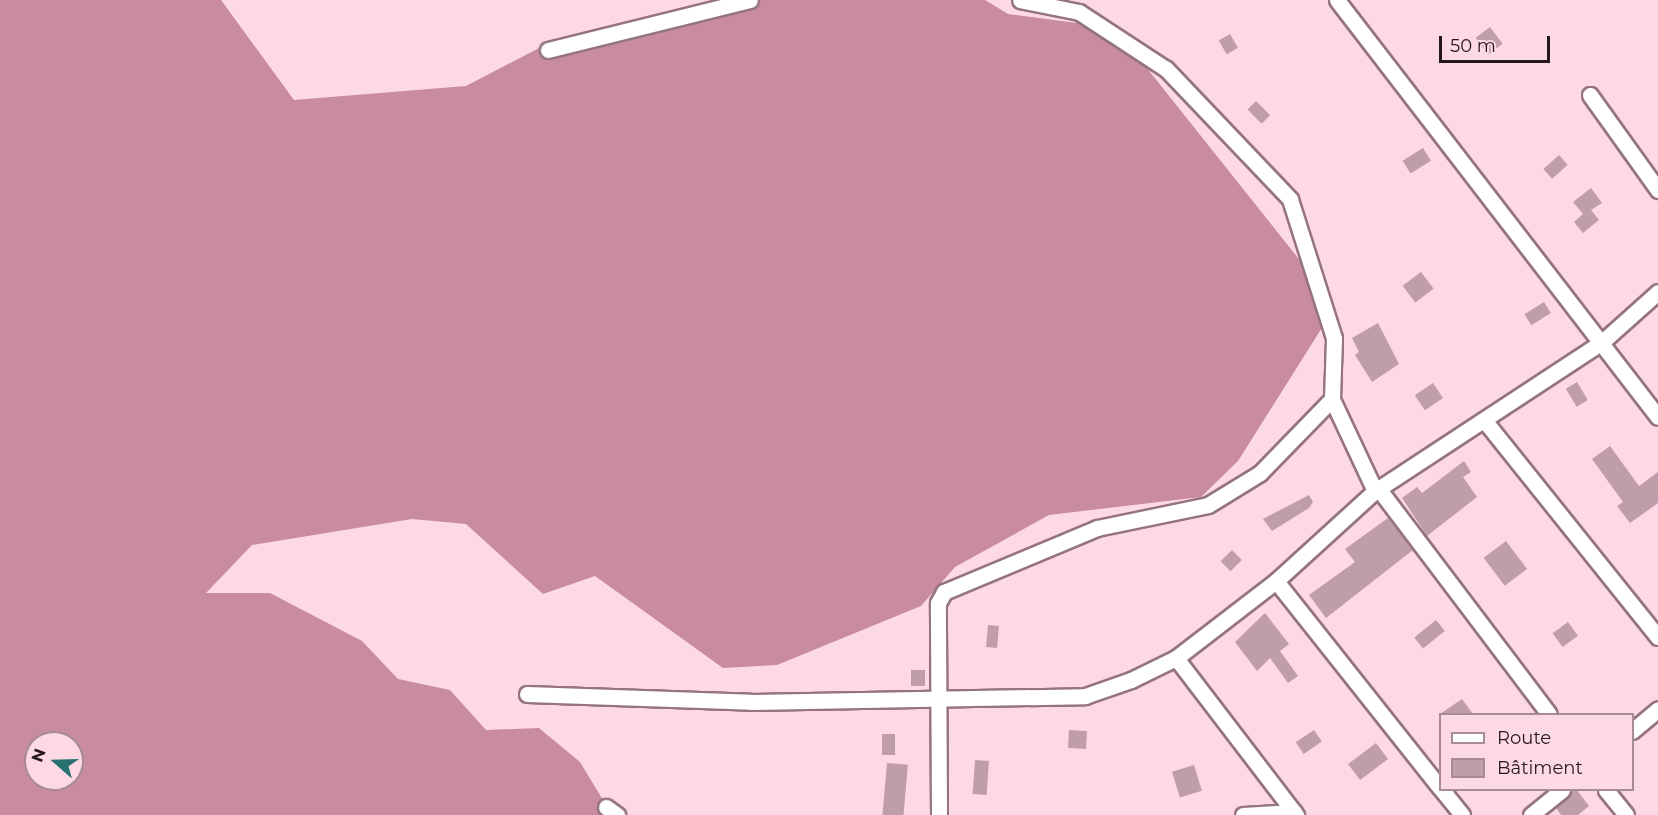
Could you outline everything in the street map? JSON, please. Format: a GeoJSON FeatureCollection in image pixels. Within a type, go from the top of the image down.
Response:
{"type":"FeatureCollection","features":[{"type":"Feature","properties":{"kind":"street"},"geometry":{"type":"LineString","coordinates":[[548,50],[750,0]]}},
{"type":"Feature","properties":{"kind":"street"},"geometry":{"type":"LineString","coordinates":[[1020,0],[1079,12],[1166,69],[1290,200],[1334,338],[1332,399],[1376,489],[1549,713]]}},
{"type":"Feature","properties":{"kind":"street"},"geometry":{"type":"LineString","coordinates":[[1337,0],[1658,417]]}},
{"type":"Feature","properties":{"kind":"street"},"geometry":{"type":"LineString","coordinates":[[1590,95],[1658,190]]}},
{"type":"Feature","properties":{"kind":"street"},"geometry":{"type":"LineString","coordinates":[[527,694],[751,702],[936,700],[1085,696],[1131,680],[1176,658],[1276,581],[1376,489],[1602,342],[1658,292]]}},
{"type":"Feature","properties":{"kind":"street"},"geometry":{"type":"LineString","coordinates":[[939,815],[936,700],[938,603],[944,592],[1096,528],[1208,506],[1260,473],[1332,399]]}},
{"type":"Feature","properties":{"kind":"street"},"geometry":{"type":"LineString","coordinates":[[1484,420],[1658,637]]}},
{"type":"Feature","properties":{"kind":"street"},"geometry":{"type":"LineString","coordinates":[[1276,581],[1439,786]]}},
{"type":"Feature","properties":{"kind":"street"},"geometry":{"type":"LineString","coordinates":[[1176,658],[1295,813]]}},
{"type":"Feature","properties":{"kind":"street"},"geometry":{"type":"LineString","coordinates":[[1634,729],[1658,709]]}},
{"type":"Feature","properties":{"kind":"street"},"geometry":{"type":"LineString","coordinates":[[1443,791],[1462,815]]}},
{"type":"Feature","properties":{"kind":"street"},"geometry":{"type":"LineString","coordinates":[[1531,815],[1560,791]]}},
{"type":"Feature","properties":{"kind":"street"},"geometry":{"type":"LineString","coordinates":[[1608,791],[1626,815]]}},
{"type":"Feature","properties":{"kind":"street"},"geometry":{"type":"LineString","coordinates":[[1243,815],[1295,813]]}},
{"type":"Feature","properties":{"kind":"shaded area"},"geometry":{"type":"Polygon","coordinates":[[[0,0],[221,0],[294,100],[466,86],[539,48],[729,0],[985,0],[1008,14],[1115,28],[1310,273],[1325,323],[1238,461],[1201,497],[1049,515],[955,567],[921,606],[777,665],[723,668],[595,576],[543,594],[466,524],[412,519],[252,545],[206,593],[270,593],[362,641],[398,679],[450,690],[486,730],[539,728],[580,762],[612,815],[0,815],[0,0]]]}},
{"type":"Feature","properties":{"kind":"building"},"geometry":{"type":"Polygon","coordinates":[[[1490,27],[1503,44],[1488,55],[1476,38],[1490,27]]]}},
{"type":"Feature","properties":{"kind":"building"},"geometry":{"type":"Polygon","coordinates":[[[1230,34],[1238,48],[1227,54],[1219,40],[1230,34]]]}},
{"type":"Feature","properties":{"kind":"building"},"geometry":{"type":"Polygon","coordinates":[[[1256,101],[1270,115],[1262,124],[1248,109],[1256,101]]]}},
{"type":"Feature","properties":{"kind":"building"},"geometry":{"type":"Polygon","coordinates":[[[1423,148],[1431,161],[1411,173],[1403,161],[1423,148]]]}},
{"type":"Feature","properties":{"kind":"building"},"geometry":{"type":"Polygon","coordinates":[[[1559,155],[1568,165],[1552,179],[1543,169],[1559,155]]]}},
{"type":"Feature","properties":{"kind":"building"},"geometry":{"type":"Polygon","coordinates":[[[1591,188],[1602,203],[1591,210],[1599,220],[1583,233],[1574,222],[1583,214],[1573,202],[1591,188]]]}},
{"type":"Feature","properties":{"kind":"building"},"geometry":{"type":"Polygon","coordinates":[[[1421,272],[1434,289],[1415,303],[1403,286],[1421,272]]]}},
{"type":"Feature","properties":{"kind":"building"},"geometry":{"type":"Polygon","coordinates":[[[1544,302],[1551,313],[1531,325],[1524,314],[1544,302]]]}},
{"type":"Feature","properties":{"kind":"building"},"geometry":{"type":"Polygon","coordinates":[[[1378,323],[1399,364],[1372,382],[1355,355],[1359,352],[1352,338],[1378,323]]]}},
{"type":"Feature","properties":{"kind":"building"},"geometry":{"type":"Polygon","coordinates":[[[1577,382],[1588,400],[1577,407],[1566,389],[1577,382]]]}},
{"type":"Feature","properties":{"kind":"building"},"geometry":{"type":"Polygon","coordinates":[[[1433,383],[1443,398],[1425,410],[1415,395],[1433,383]]]}},
{"type":"Feature","properties":{"kind":"building"},"geometry":{"type":"Polygon","coordinates":[[[1610,446],[1639,486],[1658,472],[1658,503],[1630,523],[1617,506],[1623,502],[1592,459],[1610,446]]]}},
{"type":"Feature","properties":{"kind":"building"},"geometry":{"type":"Polygon","coordinates":[[[1464,461],[1471,472],[1463,477],[1477,497],[1427,536],[1402,498],[1417,487],[1422,493],[1464,461]]]}},
{"type":"Feature","properties":{"kind":"building"},"geometry":{"type":"Polygon","coordinates":[[[1309,495],[1313,502],[1309,508],[1272,531],[1263,519],[1309,495]]]}},
{"type":"Feature","properties":{"kind":"building"},"geometry":{"type":"Polygon","coordinates":[[[1388,518],[1413,550],[1326,618],[1309,595],[1355,562],[1345,549],[1388,518]]]}},
{"type":"Feature","properties":{"kind":"building"},"geometry":{"type":"Polygon","coordinates":[[[1506,541],[1527,569],[1505,586],[1484,558],[1506,541]]]}},
{"type":"Feature","properties":{"kind":"building"},"geometry":{"type":"Polygon","coordinates":[[[1232,550],[1242,560],[1231,571],[1221,561],[1232,550]]]}},
{"type":"Feature","properties":{"kind":"building"},"geometry":{"type":"Polygon","coordinates":[[[1265,613],[1289,644],[1280,651],[1298,676],[1288,683],[1270,658],[1257,671],[1235,642],[1265,613]]]}},
{"type":"Feature","properties":{"kind":"building"},"geometry":{"type":"Polygon","coordinates":[[[1436,620],[1445,631],[1423,649],[1414,638],[1436,620]]]}},
{"type":"Feature","properties":{"kind":"building"},"geometry":{"type":"Polygon","coordinates":[[[1568,622],[1578,636],[1563,647],[1553,633],[1568,622]]]}},
{"type":"Feature","properties":{"kind":"building"},"geometry":{"type":"Polygon","coordinates":[[[988,625],[999,626],[997,648],[986,647],[988,625]]]}},
{"type":"Feature","properties":{"kind":"building"},"geometry":{"type":"Polygon","coordinates":[[[911,670],[925,670],[925,686],[911,686],[911,670]]]}},
{"type":"Feature","properties":{"kind":"building"},"geometry":{"type":"Polygon","coordinates":[[[1462,699],[1472,713],[1441,713],[1462,699]]]}},
{"type":"Feature","properties":{"kind":"building"},"geometry":{"type":"Polygon","coordinates":[[[1069,730],[1087,731],[1086,749],[1068,748],[1069,730]]]}},
{"type":"Feature","properties":{"kind":"building"},"geometry":{"type":"Polygon","coordinates":[[[1314,730],[1322,742],[1304,754],[1296,742],[1314,730]]]}},
{"type":"Feature","properties":{"kind":"building"},"geometry":{"type":"Polygon","coordinates":[[[882,734],[895,734],[895,755],[882,755],[882,734]]]}},
{"type":"Feature","properties":{"kind":"building"},"geometry":{"type":"Polygon","coordinates":[[[1376,743],[1388,759],[1360,780],[1348,764],[1376,743]]]}},
{"type":"Feature","properties":{"kind":"building"},"geometry":{"type":"Polygon","coordinates":[[[975,760],[989,761],[987,795],[973,794],[975,760]]]}},
{"type":"Feature","properties":{"kind":"building"},"geometry":{"type":"Polygon","coordinates":[[[887,763],[908,765],[904,815],[882,815],[887,763]]]}},
{"type":"Feature","properties":{"kind":"building"},"geometry":{"type":"Polygon","coordinates":[[[1194,765],[1202,791],[1180,798],[1172,772],[1194,765]]]}},
{"type":"Feature","properties":{"kind":"building"},"geometry":{"type":"Polygon","coordinates":[[[1570,791],[1578,791],[1589,806],[1578,815],[1561,815],[1556,808],[1570,791]]]}}]}
